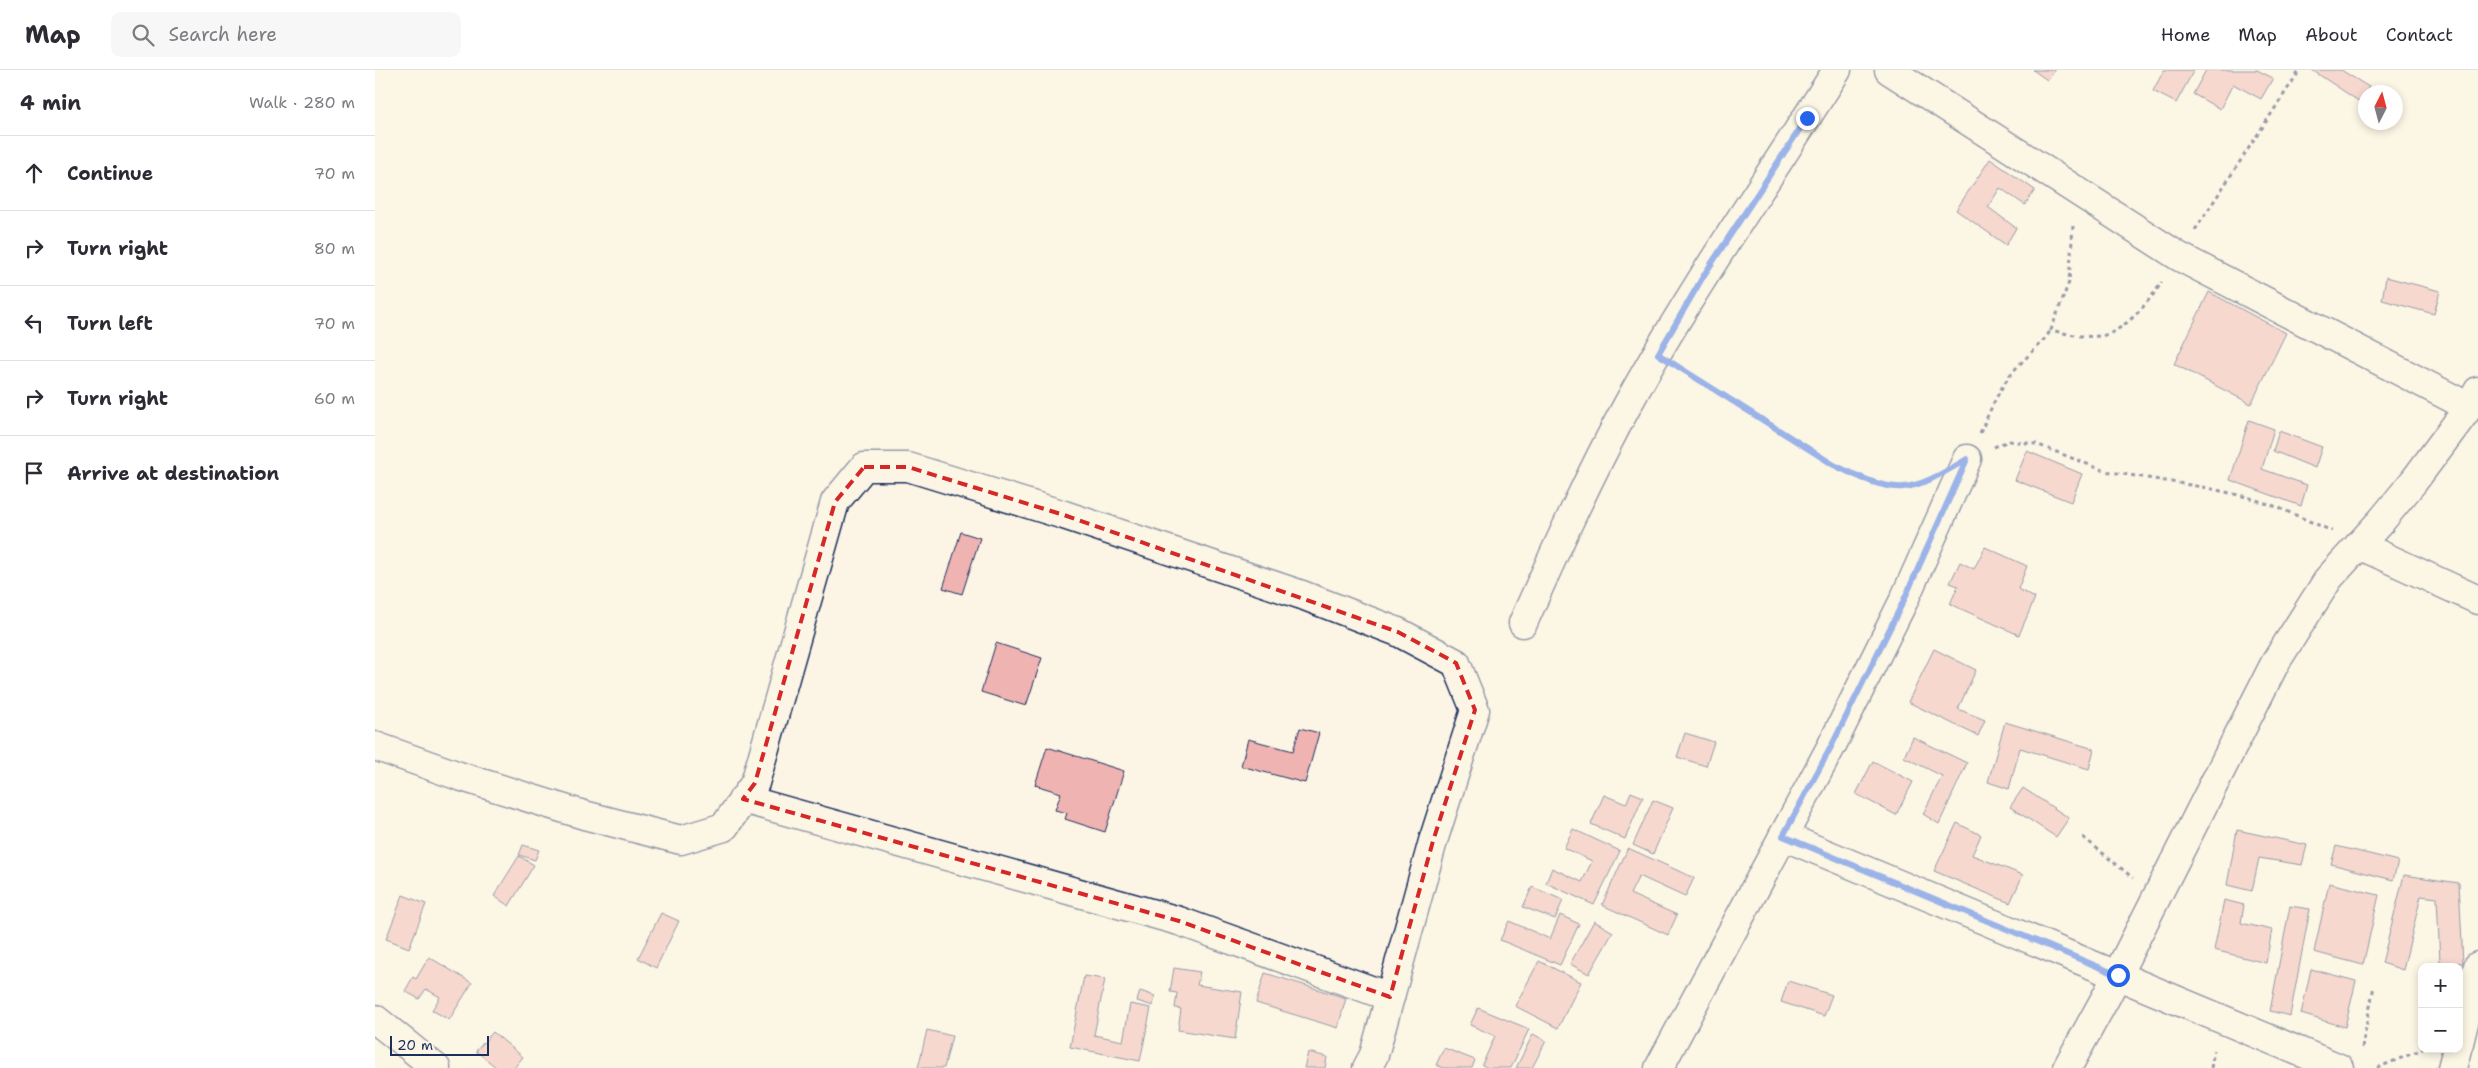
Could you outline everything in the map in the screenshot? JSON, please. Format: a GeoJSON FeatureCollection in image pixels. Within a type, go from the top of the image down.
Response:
{"type":"FeatureCollection","features":[{"type":"Feature","properties":{"kind":"street"},"geometry":{"type":"LineString","coordinates":[[1523,623],[1581,494],[1658,354],[1704,275],[1837,70]]}},
{"type":"Feature","properties":{"kind":"street"},"geometry":{"type":"LineString","coordinates":[[1889,70],[2178,256],[2474,399],[2414,481],[2329,578],[2275,663],[2118,975],[2067,1068]]}},
{"type":"Feature","properties":{"kind":"street"},"geometry":{"type":"LineString","coordinates":[[1659,1068],[1832,745],[1903,602],[1967,459]]}},
{"type":"Feature","properties":{"kind":"street"},"geometry":{"type":"LineString","coordinates":[[375,746],[459,776],[584,815],[681,840],[724,827],[755,783],[835,502],[864,467],[909,467],[1064,514],[1302,595],[1398,632],[1456,663],[1475,710],[1433,841],[1374,1054],[1367,1068]]}},
{"type":"Feature","properties":{"kind":"street"},"geometry":{"type":"LineString","coordinates":[[2359,545],[2478,600]]}},
{"type":"Feature","properties":{"kind":"street"},"geometry":{"type":"LineString","coordinates":[[743,799],[1179,921],[1390,997]]}},
{"type":"Feature","properties":{"kind":"street"},"geometry":{"type":"LineString","coordinates":[[1783,836],[2339,1068]]}},
{"type":"Feature","properties":{"kind":"street"},"geometry":{"type":"LineString","coordinates":[[2463,1027],[2478,966]]}},
{"type":"Feature","properties":{"kind":"street"},"geometry":{"type":"LineString","coordinates":[[375,1019],[436,1068]]}},
{"type":"Feature","properties":{"kind":"street"},"geometry":{"type":"LineString","coordinates":[[2452,1068],[2456,1053]]}},
{"type":"Feature","properties":{"kind":"path"},"geometry":{"type":"LineString","coordinates":[[2051,330],[2075,335],[2105,335],[2130,320],[2153,296],[2300,70]]}},
{"type":"Feature","properties":{"kind":"path"},"geometry":{"type":"LineString","coordinates":[[1967,459],[2009,376],[2024,358],[2041,346],[2051,330],[2069,282],[2077,191]]}},
{"type":"Feature","properties":{"kind":"path"},"geometry":{"type":"LineString","coordinates":[[1658,354],[1834,465],[1862,478],[1889,487],[1907,488],[1930,481],[1967,459],[2008,441],[2036,444],[2105,471],[2208,488],[2277,507],[2359,545]]}},
{"type":"Feature","properties":{"kind":"path"},"geometry":{"type":"LineString","coordinates":[[2083,838],[2157,897]]}},
{"type":"Feature","properties":{"kind":"path"},"geometry":{"type":"LineString","coordinates":[[2362,1050],[2374,986]]}},
{"type":"Feature","properties":{"kind":"path"},"geometry":{"type":"LineString","coordinates":[[2377,1068],[2418,1051]]}},
{"type":"Feature","properties":{"kind":"highlighted area"},"geometry":{"type":"Polygon","coordinates":[[[864,467],[908,467],[1064,515],[1398,632],[1456,663],[1475,710],[1433,841],[1390,997],[1179,921],[743,799],[755,783],[835,502],[864,467]]]}},
{"type":"Feature","properties":{"kind":"building"},"geometry":{"type":"Polygon","coordinates":[[[2033,70],[2055,70],[2047,80],[2033,70]]]}},
{"type":"Feature","properties":{"kind":"building"},"geometry":{"type":"Polygon","coordinates":[[[2164,70],[2194,70],[2176,103],[2153,91],[2164,70]]]}},
{"type":"Feature","properties":{"kind":"building"},"geometry":{"type":"Polygon","coordinates":[[[2206,70],[2257,70],[2273,78],[2261,99],[2233,84],[2220,109],[2193,94],[2206,70]]]}},
{"type":"Feature","properties":{"kind":"building"},"geometry":{"type":"Polygon","coordinates":[[[2312,70],[2341,70],[2366,85],[2358,85],[2358,101],[2312,70]]]}},
{"type":"Feature","properties":{"kind":"building"},"geometry":{"type":"Polygon","coordinates":[[[1990,159],[2035,190],[2025,205],[2000,188],[1988,207],[2016,228],[2006,245],[1956,210],[1990,159]]]}},
{"type":"Feature","properties":{"kind":"building"},"geometry":{"type":"Polygon","coordinates":[[[2386,277],[2440,291],[2434,314],[2382,300],[2386,277]]]}},
{"type":"Feature","properties":{"kind":"building"},"geometry":{"type":"Polygon","coordinates":[[[2209,292],[2286,333],[2251,404],[2174,364],[2209,292]]]}},
{"type":"Feature","properties":{"kind":"building"},"geometry":{"type":"Polygon","coordinates":[[[2249,420],[2274,429],[2262,469],[2307,485],[2301,506],[2230,480],[2249,420]]]}},
{"type":"Feature","properties":{"kind":"building"},"geometry":{"type":"Polygon","coordinates":[[[2279,431],[2322,447],[2315,468],[2273,451],[2279,431]]]}},
{"type":"Feature","properties":{"kind":"building"},"geometry":{"type":"Polygon","coordinates":[[[2027,451],[2082,474],[2071,502],[2015,480],[2027,451]]]}},
{"type":"Feature","properties":{"kind":"building"},"geometry":{"type":"Polygon","coordinates":[[[961,532],[980,538],[962,594],[943,588],[961,532]]]}},
{"type":"Feature","properties":{"kind":"building"},"geometry":{"type":"Polygon","coordinates":[[[1985,547],[2027,566],[2018,589],[2035,598],[2019,635],[1950,604],[1958,586],[1950,583],[1960,562],[1974,569],[1985,547]]]}},
{"type":"Feature","properties":{"kind":"building"},"geometry":{"type":"Polygon","coordinates":[[[996,643],[1042,658],[1026,706],[981,692],[996,643]]]}},
{"type":"Feature","properties":{"kind":"building"},"geometry":{"type":"Polygon","coordinates":[[[1934,649],[1976,670],[1958,709],[1985,720],[1978,736],[1908,702],[1934,649]]]}},
{"type":"Feature","properties":{"kind":"building"},"geometry":{"type":"Polygon","coordinates":[[[2005,722],[2094,749],[2089,769],[2020,748],[2009,789],[1988,782],[2005,722]]]}},
{"type":"Feature","properties":{"kind":"building"},"geometry":{"type":"Polygon","coordinates":[[[1300,728],[1319,733],[1305,783],[1241,766],[1248,739],[1293,751],[1300,728]]]}},
{"type":"Feature","properties":{"kind":"building"},"geometry":{"type":"Polygon","coordinates":[[[1685,733],[1714,742],[1706,766],[1677,757],[1685,733]]]}},
{"type":"Feature","properties":{"kind":"building"},"geometry":{"type":"Polygon","coordinates":[[[1913,737],[1967,763],[1939,824],[1923,814],[1942,776],[1904,757],[1913,737]]]}},
{"type":"Feature","properties":{"kind":"building"},"geometry":{"type":"Polygon","coordinates":[[[1047,747],[1124,771],[1105,832],[1065,819],[1067,813],[1055,810],[1061,793],[1035,785],[1047,747]]]}},
{"type":"Feature","properties":{"kind":"building"},"geometry":{"type":"Polygon","coordinates":[[[1873,761],[1913,782],[1896,815],[1856,794],[1873,761]]]}},
{"type":"Feature","properties":{"kind":"building"},"geometry":{"type":"Polygon","coordinates":[[[2023,788],[2069,818],[2056,837],[2010,807],[2023,788]]]}},
{"type":"Feature","properties":{"kind":"building"},"geometry":{"type":"Polygon","coordinates":[[[1631,792],[1643,797],[1625,839],[1591,824],[1604,795],[1626,804],[1631,792]]]}},
{"type":"Feature","properties":{"kind":"building"},"geometry":{"type":"Polygon","coordinates":[[[1653,800],[1673,808],[1653,854],[1633,845],[1653,800]]]}},
{"type":"Feature","properties":{"kind":"building"},"geometry":{"type":"Polygon","coordinates":[[[1957,823],[1981,835],[1972,855],[2023,875],[2010,903],[1934,871],[1957,823]]]}},
{"type":"Feature","properties":{"kind":"building"},"geometry":{"type":"Polygon","coordinates":[[[1573,829],[1620,851],[1594,905],[1546,883],[1552,868],[1582,882],[1592,861],[1564,848],[1573,829]]]}},
{"type":"Feature","properties":{"kind":"building"},"geometry":{"type":"Polygon","coordinates":[[[2237,830],[2307,845],[2302,865],[2259,858],[2252,891],[2227,885],[2237,830]]]}},
{"type":"Feature","properties":{"kind":"building"},"geometry":{"type":"Polygon","coordinates":[[[523,845],[539,850],[535,860],[519,855],[523,845]]]}},
{"type":"Feature","properties":{"kind":"building"},"geometry":{"type":"Polygon","coordinates":[[[2336,846],[2398,861],[2393,880],[2331,864],[2336,846]]]}},
{"type":"Feature","properties":{"kind":"building"},"geometry":{"type":"Polygon","coordinates":[[[1628,848],[1694,878],[1685,897],[1639,876],[1630,894],[1677,915],[1668,935],[1602,905],[1628,848]]]}},
{"type":"Feature","properties":{"kind":"building"},"geometry":{"type":"Polygon","coordinates":[[[519,856],[534,865],[509,906],[494,896],[519,856]]]}},
{"type":"Feature","properties":{"kind":"building"},"geometry":{"type":"Polygon","coordinates":[[[2404,875],[2459,883],[2463,963],[2440,963],[2437,898],[2421,896],[2403,970],[2382,963],[2404,875]]]}},
{"type":"Feature","properties":{"kind":"building"},"geometry":{"type":"Polygon","coordinates":[[[2329,883],[2379,895],[2363,965],[2314,952],[2329,883]]]}},
{"type":"Feature","properties":{"kind":"building"},"geometry":{"type":"Polygon","coordinates":[[[1532,887],[1563,900],[1555,919],[1523,907],[1532,887]]]}},
{"type":"Feature","properties":{"kind":"building"},"geometry":{"type":"Polygon","coordinates":[[[403,895],[426,904],[409,948],[386,939],[403,895]]]}},
{"type":"Feature","properties":{"kind":"building"},"geometry":{"type":"Polygon","coordinates":[[[2224,900],[2244,905],[2241,923],[2272,930],[2266,963],[2214,950],[2224,900]]]}},
{"type":"Feature","properties":{"kind":"building"},"geometry":{"type":"Polygon","coordinates":[[[2290,906],[2310,909],[2290,1016],[2270,1011],[2290,906]]]}},
{"type":"Feature","properties":{"kind":"building"},"geometry":{"type":"Polygon","coordinates":[[[661,913],[679,921],[656,968],[638,958],[661,913]]]}},
{"type":"Feature","properties":{"kind":"building"},"geometry":{"type":"Polygon","coordinates":[[[1560,915],[1579,924],[1560,965],[1500,940],[1509,921],[1550,939],[1560,915]]]}},
{"type":"Feature","properties":{"kind":"building"},"geometry":{"type":"Polygon","coordinates":[[[1594,921],[1613,932],[1589,974],[1570,964],[1594,921]]]}},
{"type":"Feature","properties":{"kind":"building"},"geometry":{"type":"Polygon","coordinates":[[[429,957],[472,983],[449,1020],[432,1010],[440,997],[426,989],[419,999],[405,991],[413,977],[416,979],[429,957]]]}},
{"type":"Feature","properties":{"kind":"building"},"geometry":{"type":"Polygon","coordinates":[[[1539,961],[1581,982],[1558,1028],[1515,1006],[1539,961]]]}},
{"type":"Feature","properties":{"kind":"building"},"geometry":{"type":"Polygon","coordinates":[[[1174,968],[1200,972],[1197,985],[1242,992],[1235,1039],[1178,1030],[1181,1009],[1175,1008],[1177,993],[1170,992],[1174,968]]]}},
{"type":"Feature","properties":{"kind":"building"},"geometry":{"type":"Polygon","coordinates":[[[2311,969],[2356,981],[2345,1027],[2301,1014],[2311,969]]]}},
{"type":"Feature","properties":{"kind":"building"},"geometry":{"type":"Polygon","coordinates":[[[1265,973],[1346,998],[1338,1028],[1256,1003],[1265,973]]]}},
{"type":"Feature","properties":{"kind":"building"},"geometry":{"type":"Polygon","coordinates":[[[1084,976],[1105,979],[1094,1035],[1123,1041],[1130,1004],[1151,1008],[1140,1061],[1070,1047],[1084,976]]]}},
{"type":"Feature","properties":{"kind":"building"},"geometry":{"type":"Polygon","coordinates":[[[1788,981],[1832,995],[1824,1016],[1781,1002],[1788,981]]]}},
{"type":"Feature","properties":{"kind":"building"},"geometry":{"type":"Polygon","coordinates":[[[1140,991],[1155,996],[1153,1006],[1137,1001],[1140,991]]]}},
{"type":"Feature","properties":{"kind":"building"},"geometry":{"type":"Polygon","coordinates":[[[1478,1008],[1529,1029],[1511,1068],[1488,1068],[1482,1065],[1495,1036],[1470,1025],[1478,1008]]]}},
{"type":"Feature","properties":{"kind":"building"},"geometry":{"type":"Polygon","coordinates":[[[927,1030],[952,1036],[944,1068],[918,1068],[927,1030]]]}},
{"type":"Feature","properties":{"kind":"building"},"geometry":{"type":"Polygon","coordinates":[[[493,1032],[523,1057],[514,1068],[497,1068],[476,1051],[493,1032]]]}},
{"type":"Feature","properties":{"kind":"building"},"geometry":{"type":"Polygon","coordinates":[[[1533,1034],[1546,1041],[1532,1068],[1516,1068],[1533,1034]]]}},
{"type":"Feature","properties":{"kind":"building"},"geometry":{"type":"Polygon","coordinates":[[[1444,1048],[1475,1060],[1472,1068],[1444,1068],[1436,1065],[1444,1048]]]}},
{"type":"Feature","properties":{"kind":"building"},"geometry":{"type":"Polygon","coordinates":[[[1308,1052],[1327,1057],[1325,1068],[1304,1068],[1308,1052]]]}},
{"type":"Feature","properties":{"kind":"route"},"geometry":{"type":"LineString","coordinates":[[1807,118],[1704,275],[1658,354],[1834,465],[1862,478],[1889,487],[1907,488],[1930,481],[1967,459],[1903,602],[1832,745],[1783,836],[2118,975]]}}]}
